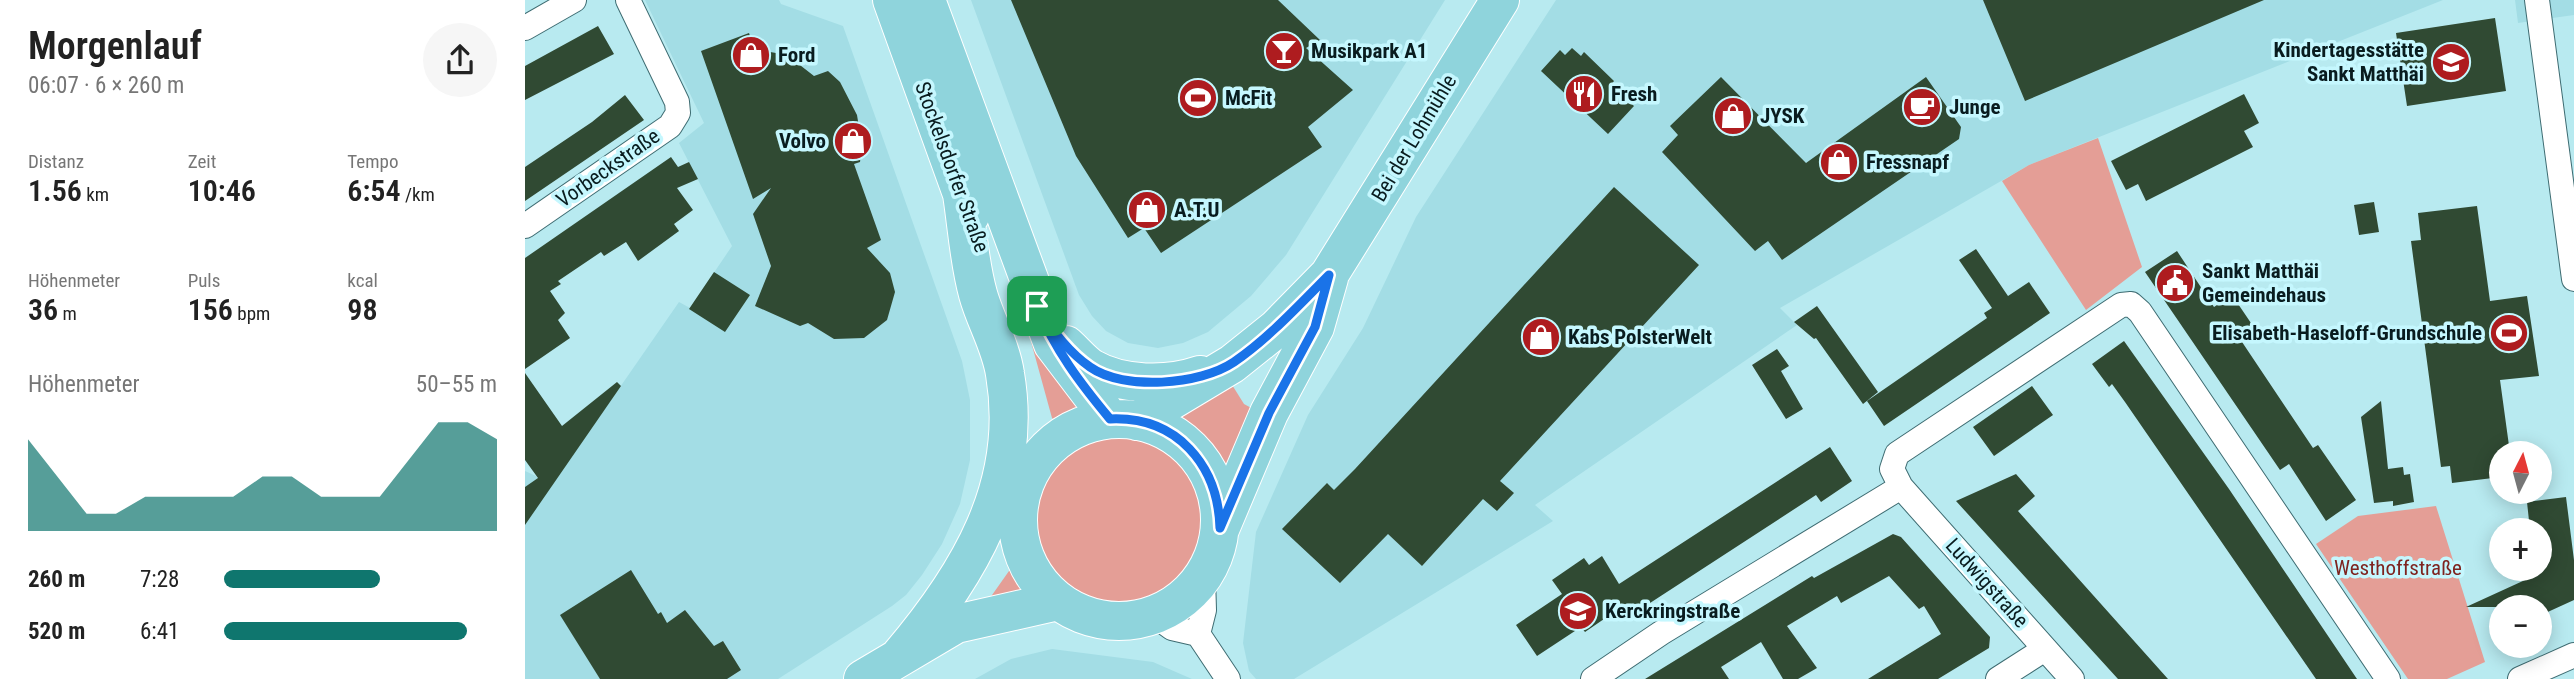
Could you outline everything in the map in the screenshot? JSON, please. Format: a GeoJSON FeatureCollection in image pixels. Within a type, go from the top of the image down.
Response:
{"type":"FeatureCollection","features":[{"type":"Feature","properties":{"kind":"main road","name":"Stockelsdorfer Straße"},"geometry":{"type":"LineString","coordinates":[[892,0],[1010,324],[1031,397],[1041,456]]}},
{"type":"Feature","properties":{"kind":"main road","name":"Stockelsdorfer Straße"},"geometry":{"type":"LineString","coordinates":[[926,0],[1053,344],[1067,366],[1124,420]]}},
{"type":"Feature","properties":{"kind":"main road","name":"Bei der Lohmühle"},"geometry":{"type":"LineString","coordinates":[[1124,420],[1232,364],[1277,328],[1329,275],[1500,0]]}},
{"type":"Feature","properties":{"kind":"main road"},"geometry":{"type":"LineString","coordinates":[[899,657],[941,608],[974,553],[994,505],[1007,449],[1011,414],[1005,370],[977,292],[962,194]]}},
{"type":"Feature","properties":{"kind":"main road","name":"Bei der Lohmühle"},"geometry":{"type":"LineString","coordinates":[[1220,528],[1269,413],[1315,327],[1329,275]]}},
{"type":"Feature","properties":{"kind":"main road"},"geometry":{"type":"LineString","coordinates":[[1037,306],[1056,335],[1091,368],[1128,380],[1175,383],[1232,364]]}},
{"type":"Feature","properties":{"kind":"main road"},"geometry":{"type":"LineString","coordinates":[[1124,420],[1173,434],[1198,457],[1214,486],[1220,528],[1212,561],[1203,577],[1177,603],[1154,615],[1111,621],[1085,616],[1058,601],[1034,576],[1026,560],[1018,530],[1019,504],[1024,485],[1041,456],[1059,439],[1077,428],[1124,420]]}},
{"type":"Feature","properties":{"kind":"main road"},"geometry":{"type":"LineString","coordinates":[[956,624],[1018,530]]}},
{"type":"Feature","properties":{"kind":"main road"},"geometry":{"type":"LineString","coordinates":[[863,679],[956,624],[1058,601]]}},
{"type":"Feature","properties":{"kind":"street"},"geometry":{"type":"LineString","coordinates":[[525,28],[574,0]]}},
{"type":"Feature","properties":{"kind":"street","name":"Vorbeckstraße"},"geometry":{"type":"LineString","coordinates":[[525,226],[670,126],[678,113],[677,102],[628,0]]}},
{"type":"Feature","properties":{"kind":"street"},"geometry":{"type":"LineString","coordinates":[[2537,0],[2574,279]]}},
{"type":"Feature","properties":{"kind":"street"},"geometry":{"type":"LineString","coordinates":[[1593,679],[1661,633],[1901,487],[1892,469],[1897,454],[2120,306],[2130,304],[2140,312],[2388,679]]}},
{"type":"Feature","properties":{"kind":"street","name":"Ludwigstraße"},"geometry":{"type":"LineString","coordinates":[[1901,487],[2072,679]]}},
{"type":"Feature","properties":{"kind":"street"},"geometry":{"type":"LineString","coordinates":[[1198,634],[1204,610],[1203,577]]}},
{"type":"Feature","properties":{"kind":"street"},"geometry":{"type":"LineString","coordinates":[[1154,615],[1172,628],[1198,634],[1229,679]]}},
{"type":"Feature","properties":{"kind":"street"},"geometry":{"type":"LineString","coordinates":[[1998,679],[2045,649]]}},
{"type":"Feature","properties":{"kind":"street"},"geometry":{"type":"LineString","coordinates":[[2520,679],[2574,655]]}},
{"type":"Feature","properties":{"kind":"shaded area"},"geometry":{"type":"Polygon","coordinates":[[[645,0],[779,0],[781,4],[843,26],[962,361],[970,400],[970,460],[960,504],[942,544],[922,575],[906,595],[892,606],[778,679],[525,679],[525,471],[536,476],[548,491],[679,302],[690,308],[732,246],[679,143],[704,123],[645,0]]]}},
{"type":"Feature","properties":{"kind":"shaded area"},"geometry":{"type":"Polygon","coordinates":[[[971,0],[1445,0],[1286,255],[1251,296],[1208,332],[1183,343],[1158,348],[1128,343],[1106,331],[1092,316],[1079,295],[971,0]]]}},
{"type":"Feature","properties":{"kind":"shaded area"},"geometry":{"type":"Polygon","coordinates":[[[1556,0],[2443,0],[2029,165],[1780,308],[1797,325],[1535,505],[1553,521],[1294,679],[1256,679],[1249,671],[1243,643],[1256,532],[1308,415],[1363,328],[1416,217],[1556,0]]]}},
{"type":"Feature","properties":{"kind":"shaded area"},"geometry":{"type":"Polygon","coordinates":[[[2515,0],[2574,0],[2574,15],[2518,23],[2515,0]]]}},
{"type":"Feature","properties":{"kind":"shaded area"},"geometry":{"type":"Polygon","coordinates":[[[1052,649],[1153,662],[1192,679],[975,679],[1011,659],[1052,649]]]}},
{"type":"Feature","properties":{"kind":"green space"},"geometry":{"type":"Polygon","coordinates":[[[2098,138],[2142,267],[2086,310],[2002,181],[2029,165],[2098,138]]]}},
{"type":"Feature","properties":{"kind":"green space"},"geometry":{"type":"Polygon","coordinates":[[[1034,335],[1085,409],[1057,423],[1052,418],[1030,338],[1034,335]]]}},
{"type":"Feature","properties":{"kind":"green space"},"geometry":{"type":"Polygon","coordinates":[[[1229,380],[1244,404],[1255,410],[1227,469],[1206,442],[1174,418],[1229,380]]]}},
{"type":"Feature","properties":{"kind":"green space"},"geometry":{"type":"Polygon","coordinates":[[[1118,437],[1150,443],[1177,461],[1195,488],[1201,520],[1195,552],[1177,579],[1150,597],[1118,603],[1086,597],[1059,579],[1041,552],[1035,520],[1041,488],[1059,461],[1086,443],[1118,437]]]}},
{"type":"Feature","properties":{"kind":"green space","name":"Westhoffstraße"},"geometry":{"type":"Polygon","coordinates":[[[2436,506],[2485,662],[2447,679],[2408,679],[2316,544],[2358,516],[2436,506]]]}},
{"type":"Feature","properties":{"kind":"green space"},"geometry":{"type":"Polygon","coordinates":[[[1013,568],[1031,595],[985,605],[1009,571],[1013,568]]]}},
{"type":"Feature","properties":{"kind":"building"},"geometry":{"type":"Polygon","coordinates":[[[1011,0],[1278,0],[1320,40],[1306,48],[1353,90],[1308,127],[1322,147],[1161,253],[1144,228],[1128,238],[1076,156],[1011,0]]]}},
{"type":"Feature","properties":{"kind":"building"},"geometry":{"type":"Polygon","coordinates":[[[1983,0],[2264,0],[2025,101],[1983,0]]]}},
{"type":"Feature","properties":{"kind":"building","name":"Kindertagesstätte Sankt Matthäi"},"geometry":{"type":"Polygon","coordinates":[[[2495,18],[2506,91],[2407,106],[2396,33],[2495,18]]]}},
{"type":"Feature","properties":{"kind":"building"},"geometry":{"type":"Polygon","coordinates":[[[598,26],[614,54],[525,100],[525,66],[598,26]]]}},
{"type":"Feature","properties":{"kind":"building"},"geometry":{"type":"Polygon","coordinates":[[[749,33],[754,49],[787,55],[814,76],[828,71],[840,82],[857,115],[862,146],[860,162],[854,164],[881,240],[867,248],[890,273],[895,292],[887,320],[864,338],[834,339],[808,323],[800,326],[755,306],[771,266],[753,214],[771,188],[753,199],[701,51],[749,33]]]}},
{"type":"Feature","properties":{"kind":"building"},"geometry":{"type":"Polygon","coordinates":[[[1572,48],[1581,56],[1584,52],[1614,81],[1611,85],[1634,106],[1608,134],[1541,71],[1560,50],[1565,55],[1572,48]]]}},
{"type":"Feature","properties":{"kind":"building"},"geometry":{"type":"Polygon","coordinates":[[[1721,77],[1806,163],[1926,77],[1961,127],[1959,139],[1782,260],[1768,241],[1755,251],[1662,152],[1678,135],[1670,126],[1721,77]]]}},
{"type":"Feature","properties":{"kind":"building"},"geometry":{"type":"Polygon","coordinates":[[[2244,94],[2259,123],[2244,131],[2253,147],[2146,201],[2138,184],[2126,190],[2111,161],[2244,94]]]}},
{"type":"Feature","properties":{"kind":"building"},"geometry":{"type":"Polygon","coordinates":[[[625,95],[644,120],[525,201],[525,167],[592,122],[625,95]]]}},
{"type":"Feature","properties":{"kind":"building"},"geometry":{"type":"Polygon","coordinates":[[[671,157],[678,167],[689,162],[698,179],[677,188],[693,210],[674,224],[679,231],[638,261],[626,242],[604,256],[601,252],[558,281],[561,284],[550,291],[565,313],[558,320],[570,338],[525,369],[525,258],[671,157]]]}},
{"type":"Feature","properties":{"kind":"building"},"geometry":{"type":"Polygon","coordinates":[[[1614,187],[1699,265],[1500,481],[1514,493],[1497,511],[1483,499],[1422,566],[1388,534],[1340,583],[1282,529],[1327,483],[1334,490],[1355,469],[1614,187]]]}},
{"type":"Feature","properties":{"kind":"building"},"geometry":{"type":"Polygon","coordinates":[[[2374,202],[2379,232],[2359,235],[2354,205],[2374,202]]]}},
{"type":"Feature","properties":{"kind":"building","name":"Elisabeth-Haseloff-Grundschule"},"geometry":{"type":"Polygon","coordinates":[[[2477,206],[2490,301],[2527,296],[2539,376],[2500,380],[2508,441],[2489,441],[2489,478],[2452,483],[2450,466],[2441,467],[2411,241],[2421,240],[2418,213],[2477,206]]]}},
{"type":"Feature","properties":{"kind":"building"},"geometry":{"type":"Polygon","coordinates":[[[1976,249],[2008,296],[2029,282],[2050,313],[1884,426],[1867,401],[1987,318],[1984,313],[1992,308],[1959,260],[1976,249]]]}},
{"type":"Feature","properties":{"kind":"building"},"geometry":{"type":"Polygon","coordinates":[[[2177,251],[2214,307],[2232,295],[2253,326],[2238,336],[2313,448],[2318,445],[2356,500],[2326,521],[2289,464],[2280,470],[2145,272],[2177,251]]]}},
{"type":"Feature","properties":{"kind":"building"},"geometry":{"type":"Polygon","coordinates":[[[714,272],[750,295],[725,332],[689,309],[714,272]]]}},
{"type":"Feature","properties":{"kind":"building"},"geometry":{"type":"Polygon","coordinates":[[[1817,306],[1878,392],[1863,404],[1816,338],[1794,322],[1817,306]]]}},
{"type":"Feature","properties":{"kind":"building"},"geometry":{"type":"Polygon","coordinates":[[[2124,341],[2229,489],[2357,679],[2316,679],[2125,402],[2112,384],[2109,387],[2092,364],[2124,341]]]}},
{"type":"Feature","properties":{"kind":"building"},"geometry":{"type":"Polygon","coordinates":[[[1777,349],[1789,366],[1781,371],[1803,409],[1786,419],[1752,365],[1777,349]]]}},
{"type":"Feature","properties":{"kind":"building"},"geometry":{"type":"Polygon","coordinates":[[[525,373],[562,426],[617,382],[621,386],[525,525],[525,487],[538,478],[525,460],[525,373]]]}},
{"type":"Feature","properties":{"kind":"building"},"geometry":{"type":"Polygon","coordinates":[[[2032,386],[2053,415],[1994,456],[1973,427],[2032,386]]]}},
{"type":"Feature","properties":{"kind":"building"},"geometry":{"type":"Polygon","coordinates":[[[2381,401],[2388,469],[2403,467],[2404,475],[2410,474],[2414,502],[2393,506],[2393,501],[2374,503],[2361,417],[2381,401]]]}},
{"type":"Feature","properties":{"kind":"building"},"geometry":{"type":"Polygon","coordinates":[[[1830,447],[1852,481],[1821,502],[1816,495],[1630,616],[1623,606],[1585,632],[1581,627],[1537,656],[1516,625],[1562,594],[1552,580],[1584,558],[1589,565],[1602,556],[1619,584],[1830,447]]]}},
{"type":"Feature","properties":{"kind":"building"},"geometry":{"type":"Polygon","coordinates":[[[2016,474],[2035,496],[2018,511],[2168,679],[2118,679],[1956,501],[2016,474]]]}},
{"type":"Feature","properties":{"kind":"building"},"geometry":{"type":"Polygon","coordinates":[[[2566,497],[2574,560],[2574,600],[2552,610],[2552,595],[2492,595],[2523,581],[2552,581],[2552,518],[2529,518],[2527,504],[2552,504],[2552,499],[2566,497]]]}},
{"type":"Feature","properties":{"kind":"building"},"geometry":{"type":"Polygon","coordinates":[[[1893,534],[1901,537],[1990,637],[1989,648],[1938,679],[1868,679],[1941,634],[1924,606],[1919,609],[1889,576],[1841,603],[1837,596],[1787,626],[1817,668],[1798,679],[1783,679],[1761,642],[1721,667],[1729,679],[1645,679],[1812,576],[1814,578],[1893,534]]]}},
{"type":"Feature","properties":{"kind":"building"},"geometry":{"type":"Polygon","coordinates":[[[631,570],[658,614],[661,612],[667,623],[685,610],[714,646],[723,641],[741,670],[727,679],[600,679],[560,615],[631,570]]]}},
{"type":"Feature","properties":{"kind":"building"},"geometry":{"type":"Polygon","coordinates":[[[2489,596],[2489,607],[2466,607],[2489,596]]]}},
{"type":"Feature","properties":{"kind":"place","name":"Musikpark A1"},"geometry":{"type":"Point","coordinates":[1284,51]}},
{"type":"Feature","properties":{"kind":"place","name":"Ford"},"geometry":{"type":"Point","coordinates":[751,55]}},
{"type":"Feature","properties":{"kind":"place","name":"Kindertagesstätte Sankt Matthäi"},"geometry":{"type":"Point","coordinates":[2451,62]}},
{"type":"Feature","properties":{"kind":"place","name":"Fresh"},"geometry":{"type":"Point","coordinates":[1584,94]}},
{"type":"Feature","properties":{"kind":"place","name":"McFit"},"geometry":{"type":"Point","coordinates":[1198,98]}},
{"type":"Feature","properties":{"kind":"place","name":"Junge"},"geometry":{"type":"Point","coordinates":[1922,107]}},
{"type":"Feature","properties":{"kind":"place","name":"JYSK"},"geometry":{"type":"Point","coordinates":[1733,116]}},
{"type":"Feature","properties":{"kind":"place","name":"Volvo"},"geometry":{"type":"Point","coordinates":[853,141]}},
{"type":"Feature","properties":{"kind":"place","name":"Fressnapf"},"geometry":{"type":"Point","coordinates":[1839,162]}},
{"type":"Feature","properties":{"kind":"place","name":"A.T.U"},"geometry":{"type":"Point","coordinates":[1147,210]}},
{"type":"Feature","properties":{"kind":"place","name":"Sankt Matthäi Gemeindehaus"},"geometry":{"type":"Point","coordinates":[2175,283]}},
{"type":"Feature","properties":{"kind":"place","name":"Elisabeth-Haseloff-Grundschule"},"geometry":{"type":"Point","coordinates":[2509,333]}},
{"type":"Feature","properties":{"kind":"place","name":"Kabs PolsterWelt"},"geometry":{"type":"Point","coordinates":[1541,337]}},
{"type":"Feature","properties":{"kind":"place","name":"Kerckringstraße"},"geometry":{"type":"Point","coordinates":[1578,611]}},
{"type":"Feature","properties":{"kind":"route"},"geometry":{"type":"LineString","coordinates":[[1329,275],[1315,327],[1269,413],[1220,528],[1214,486],[1198,457],[1173,434],[1156,426],[1110,419],[1067,366],[1053,344],[1037,306],[1056,335],[1091,368],[1128,380],[1175,383],[1232,364],[1277,328],[1329,275]]}}]}
